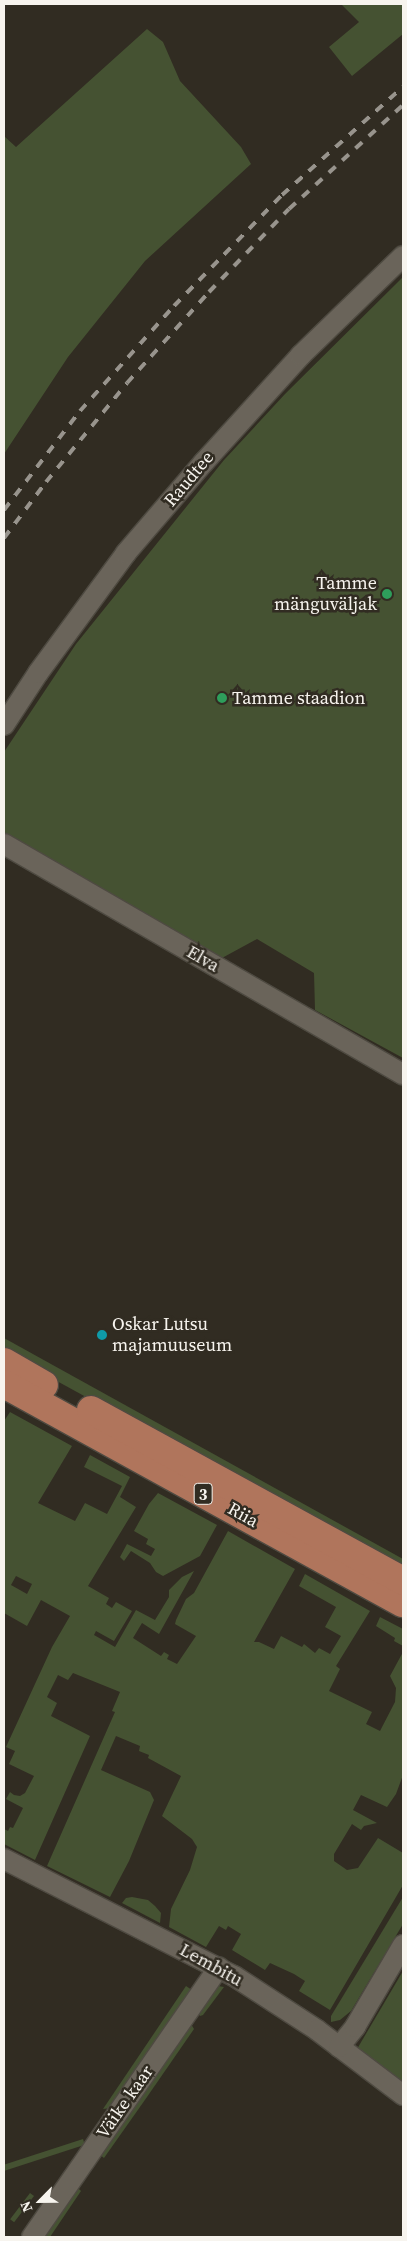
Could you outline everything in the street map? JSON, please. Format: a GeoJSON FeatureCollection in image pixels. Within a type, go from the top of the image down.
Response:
{"type":"FeatureCollection","features":[{"type":"Feature","properties":{"kind":"highway","name":"Riia"},"geometry":{"type":"LineString","coordinates":[[4,1362],[403,1581]]}},
{"type":"Feature","properties":{"kind":"highway","name":"Riia"},"geometry":{"type":"LineString","coordinates":[[4,1384],[403,1604]]}},
{"type":"Feature","properties":{"kind":"street","name":"Raudtee"},"geometry":{"type":"LineString","coordinates":[[4,725],[38,673],[126,553],[210,455],[301,355],[403,256]]}},
{"type":"Feature","properties":{"kind":"street","name":"Elva"},"geometry":{"type":"LineString","coordinates":[[4,844],[403,1074]]}},
{"type":"Feature","properties":{"kind":"street","name":"Lembitu"},"geometry":{"type":"LineString","coordinates":[[4,1859],[219,1967],[317,2030],[403,2095]]}},
{"type":"Feature","properties":{"kind":"street"},"geometry":{"type":"LineString","coordinates":[[339,2047],[356,2026],[403,1945]]}},
{"type":"Feature","properties":{"kind":"street","name":"Väike kaar"},"geometry":{"type":"LineString","coordinates":[[32,2237],[219,1967]]}},
{"type":"Feature","properties":{"kind":"green space"},"geometry":{"type":"Polygon","coordinates":[[[341,4],[403,4],[403,34],[352,76],[329,47],[359,22],[341,4]]]}},
{"type":"Feature","properties":{"kind":"green space"},"geometry":{"type":"Polygon","coordinates":[[[147,29],[163,42],[180,81],[241,147],[251,164],[145,261],[68,357],[4,454],[4,136],[16,147],[147,29]]]}},
{"type":"Feature","properties":{"kind":"green space","name":"Tamme staadion"},"geometry":{"type":"Polygon","coordinates":[[[403,277],[403,1058],[315,1010],[314,973],[257,939],[222,958],[4,834],[4,752],[76,644],[224,460],[285,394],[403,277]]]}},
{"type":"Feature","properties":{"kind":"green space"},"geometry":{"type":"Polygon","coordinates":[[[4,1338],[403,1559],[403,1571],[4,1352],[4,1338]]]}},
{"type":"Feature","properties":{"kind":"green space"},"geometry":{"type":"Polygon","coordinates":[[[10,1412],[72,1446],[38,1503],[75,1521],[85,1503],[107,1514],[122,1486],[84,1467],[90,1455],[130,1477],[120,1497],[136,1507],[88,1586],[109,1598],[106,1604],[112,1608],[116,1602],[132,1611],[114,1641],[96,1631],[94,1635],[115,1647],[136,1610],[155,1620],[169,1597],[169,1590],[182,1577],[194,1571],[159,1634],[142,1623],[133,1638],[161,1656],[164,1652],[169,1655],[167,1659],[177,1664],[196,1636],[175,1624],[176,1620],[186,1599],[194,1593],[228,1531],[295,1569],[254,1642],[259,1642],[274,1649],[281,1636],[302,1647],[304,1644],[315,1653],[319,1648],[330,1654],[341,1636],[325,1627],[336,1607],[299,1586],[305,1574],[370,1611],[336,1666],[340,1669],[329,1691],[372,1712],[366,1724],[380,1731],[395,1702],[396,1688],[390,1676],[403,1652],[403,1775],[396,1794],[387,1807],[361,1795],[353,1810],[377,1823],[364,1826],[361,1830],[352,1824],[334,1854],[334,1861],[347,1870],[358,1868],[378,1838],[403,1853],[403,1885],[330,2010],[299,1991],[305,1981],[294,1974],[270,1963],[265,1970],[232,1950],[241,1934],[228,1926],[226,1930],[219,1926],[206,1947],[169,1927],[171,1909],[190,1870],[197,1847],[192,1839],[162,1816],[181,1776],[148,1758],[149,1755],[139,1751],[140,1746],[116,1736],[101,1770],[150,1792],[154,1800],[129,1861],[110,1897],[47,1866],[115,1712],[112,1711],[120,1692],[73,1673],[68,1680],[58,1675],[47,1697],[57,1703],[51,1716],[90,1736],[35,1860],[4,1844],[4,1829],[8,1831],[10,1827],[13,1828],[23,1808],[6,1799],[10,1792],[20,1796],[25,1793],[34,1776],[9,1764],[15,1751],[6,1747],[52,1647],[70,1616],[41,1600],[27,1626],[4,1613],[4,1421],[10,1412]],[[16,1576],[11,1585],[27,1594],[32,1584],[16,1576]]]}},
{"type":"Feature","properties":{"kind":"green space"},"geometry":{"type":"Polygon","coordinates":[[[158,1493],[217,1525],[200,1556],[163,1576],[156,1572],[150,1563],[131,1551],[124,1561],[120,1557],[127,1544],[151,1556],[155,1549],[146,1544],[148,1539],[134,1531],[149,1504],[158,1493]]]}},
{"type":"Feature","properties":{"kind":"green space"},"geometry":{"type":"Polygon","coordinates":[[[380,1617],[403,1629],[403,1646],[394,1641],[395,1638],[376,1626],[380,1617]]]}},
{"type":"Feature","properties":{"kind":"green space"},"geometry":{"type":"Polygon","coordinates":[[[132,1897],[148,1900],[155,1906],[161,1913],[160,1923],[122,1903],[126,1898],[132,1897]]]}},
{"type":"Feature","properties":{"kind":"green space"},"geometry":{"type":"Polygon","coordinates":[[[403,1897],[403,1924],[351,2011],[340,2020],[331,2022],[331,2016],[403,1897]]]}},
{"type":"Feature","properties":{"kind":"green space"},"geometry":{"type":"Polygon","coordinates":[[[403,1971],[403,2083],[357,2049],[403,1971]]]}},
{"type":"Feature","properties":{"kind":"green space"},"geometry":{"type":"Polygon","coordinates":[[[186,1986],[192,1990],[111,2108],[103,2109],[186,1986]]]}},
{"type":"Feature","properties":{"kind":"green space"},"geometry":{"type":"Polygon","coordinates":[[[218,1986],[224,1987],[203,2015],[200,2016],[198,2013],[218,1986]]]}},
{"type":"Feature","properties":{"kind":"green space"},"geometry":{"type":"Polygon","coordinates":[[[191,2024],[194,2029],[104,2158],[100,2155],[191,2024]]]}},
{"type":"Feature","properties":{"kind":"green space"},"geometry":{"type":"Polygon","coordinates":[[[83,2139],[85,2145],[4,2171],[4,2165],[83,2139]]]}},
{"type":"Feature","properties":{"kind":"green space"},"geometry":{"type":"Polygon","coordinates":[[[77,2187],[81,2191],[50,2237],[44,2237],[77,2187]]]}},
{"type":"Feature","properties":{"kind":"green space"},"geometry":{"type":"Polygon","coordinates":[[[30,2193],[34,2196],[14,2222],[10,2219],[30,2193]]]}},
{"type":"Feature","properties":{"kind":"railway"},"geometry":{"type":"LineString","coordinates":[[4,510],[80,411],[174,306],[282,195],[403,87]]}},
{"type":"Feature","properties":{"kind":"railway"},"geometry":{"type":"LineString","coordinates":[[4,538],[46,482],[127,383],[209,292],[289,209],[403,105]]}},
{"type":"Feature","properties":{"kind":"place","name":"Tamme mänguväljak"},"geometry":{"type":"Point","coordinates":[387,594]}},
{"type":"Feature","properties":{"kind":"place","name":"Tamme staadion"},"geometry":{"type":"Point","coordinates":[222,698]}},
{"type":"Feature","properties":{"kind":"place","name":"Oskar Lutsu majamuuseum"},"geometry":{"type":"Point","coordinates":[102,1335]}}]}
